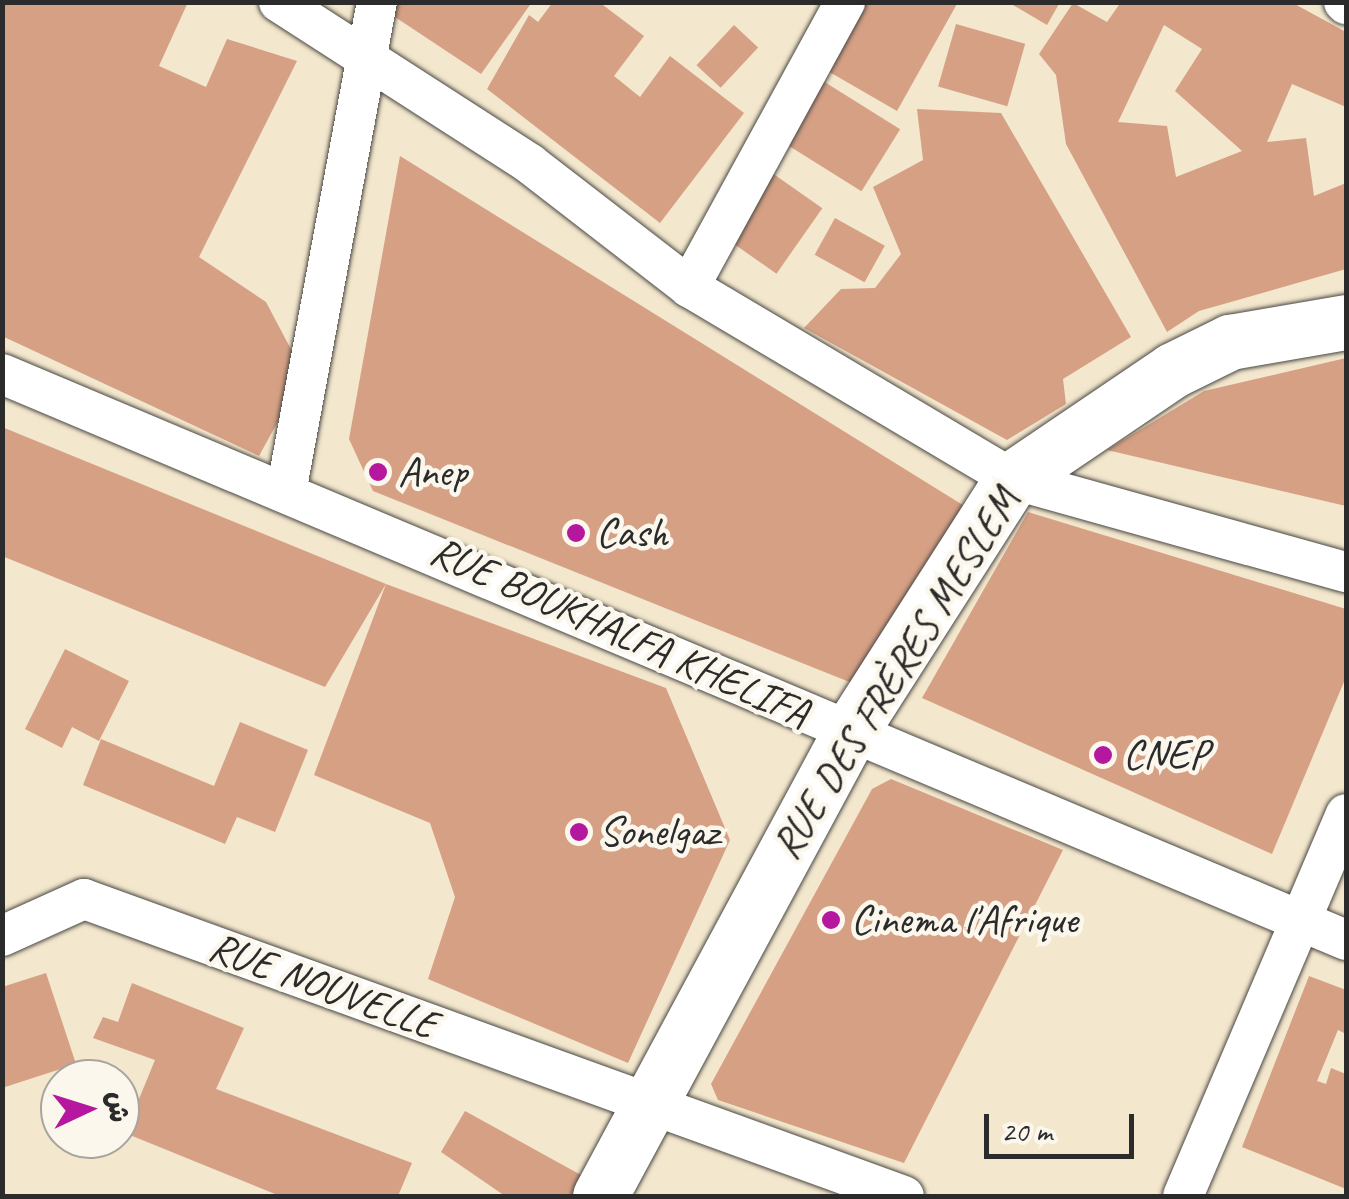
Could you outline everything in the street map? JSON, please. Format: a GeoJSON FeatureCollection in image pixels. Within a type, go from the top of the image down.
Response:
{"type":"FeatureCollection","features":[{"type":"Feature","properties":{"kind":"street"},"geometry":{"type":"LineString","coordinates":[[280,2],[530,164],[689,287],[1012,480],[1346,572]]}},
{"type":"Feature","properties":{"kind":"street"},"geometry":{"type":"LineString","coordinates":[[288,488],[377,2]]}},
{"type":"Feature","properties":{"kind":"street"},"geometry":{"type":"LineString","coordinates":[[689,287],[844,2]]}},
{"type":"Feature","properties":{"kind":"street","name":"RUE DES FRÈRES MESLEM"},"geometry":{"type":"LineString","coordinates":[[600,1196],[646,1104],[850,732],[1012,480],[1173,370],[1230,342],[1346,322]]}},
{"type":"Feature","properties":{"kind":"street","name":"RUE BOUKHALFA KHELIFA"},"geometry":{"type":"LineString","coordinates":[[2,374],[288,488],[850,732],[1346,940]]}},
{"type":"Feature","properties":{"kind":"street"},"geometry":{"type":"LineString","coordinates":[[1182,1196],[1346,814]]}},
{"type":"Feature","properties":{"kind":"street","name":"RUE NOUVELLE"},"geometry":{"type":"LineString","coordinates":[[2,936],[84,899],[904,1196]]}},
{"type":"Feature","properties":{"kind":"building"},"geometry":{"type":"Polygon","coordinates":[[[2,2],[188,2],[159,66],[206,87],[227,39],[297,61],[199,257],[266,302],[304,374],[259,456],[2,336],[2,2]]]}},
{"type":"Feature","properties":{"kind":"building"},"geometry":{"type":"Polygon","coordinates":[[[392,2],[532,2],[481,74],[389,13],[392,2]]]}},
{"type":"Feature","properties":{"kind":"building"},"geometry":{"type":"Polygon","coordinates":[[[553,2],[599,2],[644,36],[614,76],[640,97],[670,56],[744,113],[660,223],[487,89],[529,15],[538,22],[553,2]]]}},
{"type":"Feature","properties":{"kind":"building"},"geometry":{"type":"Polygon","coordinates":[[[864,2],[958,2],[897,111],[826,70],[864,2]]]}},
{"type":"Feature","properties":{"kind":"building"},"geometry":{"type":"Polygon","coordinates":[[[1008,2],[1060,2],[1047,25],[1008,2]]]}},
{"type":"Feature","properties":{"kind":"building"},"geometry":{"type":"Polygon","coordinates":[[[1121,2],[1291,2],[1346,32],[1346,107],[1292,84],[1267,142],[1306,138],[1314,196],[1346,183],[1346,269],[1199,311],[1167,332],[1066,144],[1056,75],[1039,54],[1073,3],[1107,22],[1121,2]],[[1164,25],[1118,122],[1167,126],[1176,177],[1242,151],[1175,91],[1202,49],[1164,25]]]}},
{"type":"Feature","properties":{"kind":"building"},"geometry":{"type":"Polygon","coordinates":[[[956,24],[1025,44],[1007,106],[938,86],[956,24]]]}},
{"type":"Feature","properties":{"kind":"building"},"geometry":{"type":"Polygon","coordinates":[[[734,25],[758,48],[721,88],[696,65],[734,25]]]}},
{"type":"Feature","properties":{"kind":"building"},"geometry":{"type":"Polygon","coordinates":[[[823,81],[900,129],[861,191],[784,143],[823,81]]]}},
{"type":"Feature","properties":{"kind":"building"},"geometry":{"type":"Polygon","coordinates":[[[917,109],[1001,113],[1131,337],[1063,379],[1066,404],[1007,440],[804,328],[841,289],[875,288],[901,254],[873,187],[923,160],[917,109]]]}},
{"type":"Feature","properties":{"kind":"building"},"geometry":{"type":"Polygon","coordinates":[[[400,156],[966,507],[867,689],[373,491],[349,439],[400,156]]]}},
{"type":"Feature","properties":{"kind":"building"},"geometry":{"type":"Polygon","coordinates":[[[765,168],[822,208],[776,274],[719,234],[765,168]]]}},
{"type":"Feature","properties":{"kind":"building"},"geometry":{"type":"Polygon","coordinates":[[[835,218],[885,246],[864,282],[815,255],[835,218]]]}},
{"type":"Feature","properties":{"kind":"building"},"geometry":{"type":"Polygon","coordinates":[[[1346,358],[1346,506],[1107,450],[1204,391],[1346,358]]]}},
{"type":"Feature","properties":{"kind":"building"},"geometry":{"type":"Polygon","coordinates":[[[2,427],[386,584],[325,687],[2,556],[2,427]]]}},
{"type":"Feature","properties":{"kind":"building"},"geometry":{"type":"Polygon","coordinates":[[[1028,512],[1346,609],[1346,677],[1272,854],[922,698],[1028,512]]]}},
{"type":"Feature","properties":{"kind":"building","name":"Sonelgaz"},"geometry":{"type":"Polygon","coordinates":[[[386,584],[666,688],[730,840],[628,1063],[428,979],[455,897],[430,823],[314,775],[386,584]]]}},
{"type":"Feature","properties":{"kind":"building"},"geometry":{"type":"Polygon","coordinates":[[[65,649],[129,681],[99,741],[72,727],[62,748],[25,729],[65,649]]]}},
{"type":"Feature","properties":{"kind":"building"},"geometry":{"type":"Polygon","coordinates":[[[240,722],[308,750],[275,832],[237,817],[225,844],[83,785],[101,739],[214,786],[240,722]]]}},
{"type":"Feature","properties":{"kind":"building"},"geometry":{"type":"Polygon","coordinates":[[[891,779],[1063,850],[904,1163],[718,1100],[711,1084],[872,789],[891,779]]]}},
{"type":"Feature","properties":{"kind":"building"},"geometry":{"type":"Polygon","coordinates":[[[46,973],[74,1059],[40,1059],[40,1076],[2,1088],[2,987],[46,973]]]}},
{"type":"Feature","properties":{"kind":"building"},"geometry":{"type":"Polygon","coordinates":[[[1309,976],[1346,990],[1346,1034],[1338,1030],[1317,1081],[1326,1084],[1331,1068],[1346,1074],[1346,1189],[1242,1147],[1309,976]]]}},
{"type":"Feature","properties":{"kind":"building"},"geometry":{"type":"Polygon","coordinates":[[[132,983],[244,1028],[216,1089],[412,1163],[398,1196],[280,1196],[140,1139],[140,1096],[155,1060],[93,1038],[103,1017],[118,1022],[132,983]]]}},
{"type":"Feature","properties":{"kind":"building"},"geometry":{"type":"Polygon","coordinates":[[[465,1111],[590,1180],[580,1196],[505,1196],[441,1152],[465,1111]]]}},
{"type":"Feature","properties":{"kind":"place","name":"Anep"},"geometry":{"type":"Point","coordinates":[378,472]}},
{"type":"Feature","properties":{"kind":"place","name":"Cash"},"geometry":{"type":"Point","coordinates":[576,533]}},
{"type":"Feature","properties":{"kind":"place","name":"CNEP"},"geometry":{"type":"Point","coordinates":[1103,755]}},
{"type":"Feature","properties":{"kind":"place","name":"Sonelgaz"},"geometry":{"type":"Point","coordinates":[579,832]}},
{"type":"Feature","properties":{"kind":"place","name":"Cinema l'Afrique"},"geometry":{"type":"Point","coordinates":[831,920]}}]}
